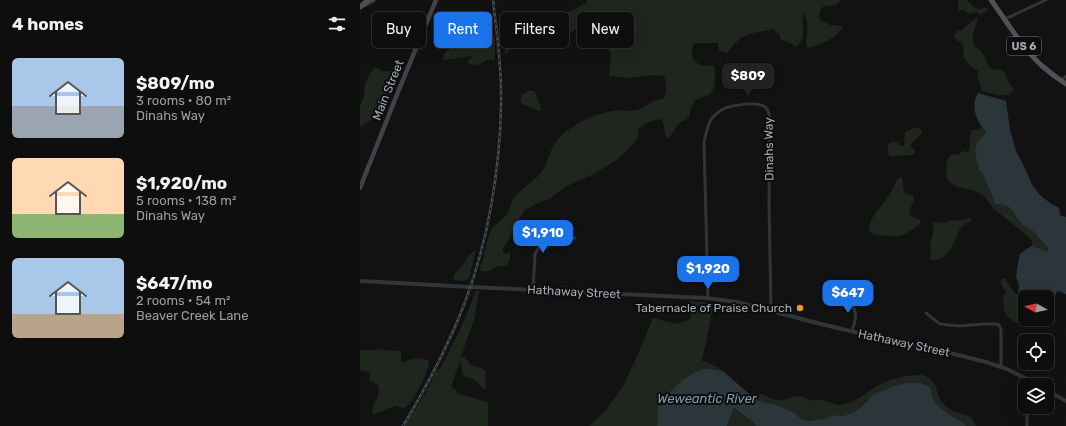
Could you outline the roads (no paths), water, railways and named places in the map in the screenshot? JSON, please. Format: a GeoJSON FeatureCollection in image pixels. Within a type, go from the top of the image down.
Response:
{"type":"FeatureCollection","features":[{"type":"Feature","properties":{"kind":"main road"},"geometry":{"type":"LineString","coordinates":[[360,7],[368,0]]}},
{"type":"Feature","properties":{"kind":"main road"},"geometry":{"type":"LineString","coordinates":[[360,7],[373,0]]}},
{"type":"Feature","properties":{"kind":"main road","name":"Main Street"},"geometry":{"type":"LineString","coordinates":[[360,188],[436,0]]}},
{"type":"Feature","properties":{"kind":"main road","name":"US 6"},"geometry":{"type":"LineString","coordinates":[[992,0],[1033,57],[1041,65],[1064,82]]}},
{"type":"Feature","properties":{"kind":"street"},"geometry":{"type":"LineString","coordinates":[[1005,19],[1046,0]]}},
{"type":"Feature","properties":{"kind":"street"},"geometry":{"type":"LineString","coordinates":[[1064,82],[1066,76]]}},
{"type":"Feature","properties":{"kind":"street","name":"Dinahs Way"},"geometry":{"type":"LineString","coordinates":[[708,298],[704,142],[706,131],[713,117],[723,109],[737,105],[762,105],[767,108],[770,119],[769,204],[771,310]]}},
{"type":"Feature","properties":{"kind":"street"},"geometry":{"type":"LineString","coordinates":[[533,290],[535,254],[538,247],[546,242],[574,238]]}},
{"type":"Feature","properties":{"kind":"street","name":"Hathaway Street"},"geometry":{"type":"LineString","coordinates":[[360,281],[708,298],[737,302],[813,322],[898,340],[1001,366],[1025,378]]}},
{"type":"Feature","properties":{"kind":"street"},"geometry":{"type":"LineString","coordinates":[[851,298],[855,311],[852,331]]}},
{"type":"Feature","properties":{"kind":"street"},"geometry":{"type":"LineString","coordinates":[[926,313],[940,324],[959,326],[984,324],[999,325],[1001,330],[1001,366]]}},
{"type":"Feature","properties":{"kind":"street"},"geometry":{"type":"LineString","coordinates":[[1054,394],[1066,401]]}},
{"type":"Feature","properties":{"kind":"street"},"geometry":{"type":"LineString","coordinates":[[1027,414],[1027,426]]}},
{"type":"Feature","properties":{"kind":"water"},"geometry":{"type":"Polygon","coordinates":[[[978,93],[1006,101],[1010,130],[1016,151],[1032,184],[1039,194],[1059,208],[1060,215],[1066,217],[1066,294],[1057,291],[1054,298],[1054,290],[1018,290],[1019,285],[1016,276],[1020,254],[1032,246],[1046,251],[1048,249],[1032,230],[1022,224],[1009,207],[995,204],[983,173],[979,170],[976,156],[975,149],[977,143],[986,133],[975,112],[974,105],[978,93]]]}},
{"type":"Feature","properties":{"kind":"water","name":"Weweantic River"},"geometry":{"type":"Polygon","coordinates":[[[707,369],[724,372],[756,400],[777,405],[793,412],[801,419],[809,421],[824,419],[834,415],[842,416],[852,413],[858,410],[874,394],[894,386],[907,383],[922,383],[931,388],[935,401],[944,411],[967,426],[756,426],[752,421],[734,408],[727,426],[657,426],[657,409],[670,392],[692,374],[697,371],[707,369]]]}},
{"type":"Feature","properties":{"kind":"railway"},"geometry":{"type":"LineString","coordinates":[[403,426],[421,396],[459,318],[473,279],[486,230],[495,180],[501,106],[498,39],[493,0]]}},
{"type":"Feature","properties":{"kind":"place","name":"Tabernacle of Praise Church"},"geometry":{"type":"Point","coordinates":[800,308]}}]}
